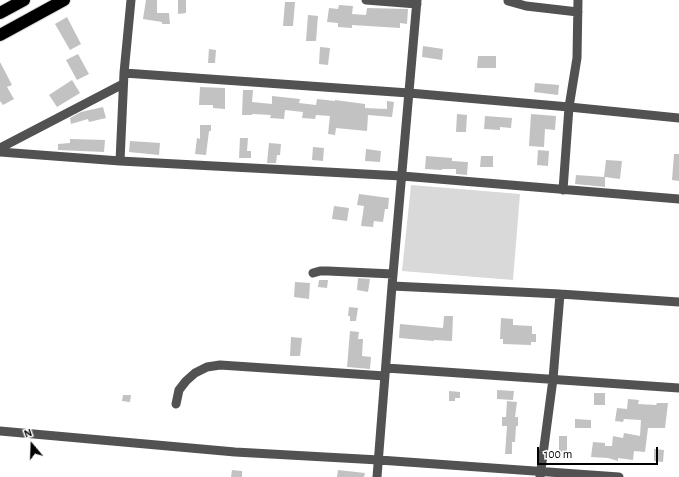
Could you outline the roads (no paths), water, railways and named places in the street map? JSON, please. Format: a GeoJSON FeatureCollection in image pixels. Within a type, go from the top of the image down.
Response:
{"type":"FeatureCollection","features":[{"type":"Feature","properties":{"kind":"highway"},"geometry":{"type":"LineString","coordinates":[[0,14],[24,0]]}},
{"type":"Feature","properties":{"kind":"highway"},"geometry":{"type":"LineString","coordinates":[[0,35],[64,0]]}},
{"type":"Feature","properties":{"kind":"street"},"geometry":{"type":"LineString","coordinates":[[120,161],[123,84],[131,0]]}},
{"type":"Feature","properties":{"kind":"street"},"geometry":{"type":"LineString","coordinates":[[366,0],[417,2],[392,286],[378,477]]}},
{"type":"Feature","properties":{"kind":"street"},"geometry":{"type":"LineString","coordinates":[[563,190],[569,107],[577,58],[578,0]]}},
{"type":"Feature","properties":{"kind":"street"},"geometry":{"type":"LineString","coordinates":[[508,1],[526,6],[578,12]]}},
{"type":"Feature","properties":{"kind":"street"},"geometry":{"type":"LineString","coordinates":[[124,73],[409,94],[569,107],[679,118]]}},
{"type":"Feature","properties":{"kind":"street"},"geometry":{"type":"LineString","coordinates":[[0,148],[123,84]]}},
{"type":"Feature","properties":{"kind":"street"},"geometry":{"type":"LineString","coordinates":[[0,152],[120,161],[402,176],[679,199]]}},
{"type":"Feature","properties":{"kind":"street"},"geometry":{"type":"LineString","coordinates":[[313,273],[328,271],[393,274]]}},
{"type":"Feature","properties":{"kind":"street"},"geometry":{"type":"LineString","coordinates":[[392,286],[560,294],[679,302]]}},
{"type":"Feature","properties":{"kind":"street"},"geometry":{"type":"LineString","coordinates":[[540,474],[553,379],[560,294]]}},
{"type":"Feature","properties":{"kind":"street"},"geometry":{"type":"LineString","coordinates":[[176,404],[180,390],[186,381],[207,367],[220,365],[553,379],[679,388]]}},
{"type":"Feature","properties":{"kind":"street"},"geometry":{"type":"LineString","coordinates":[[0,431],[235,452],[379,460],[540,474],[619,477]]}}]}
